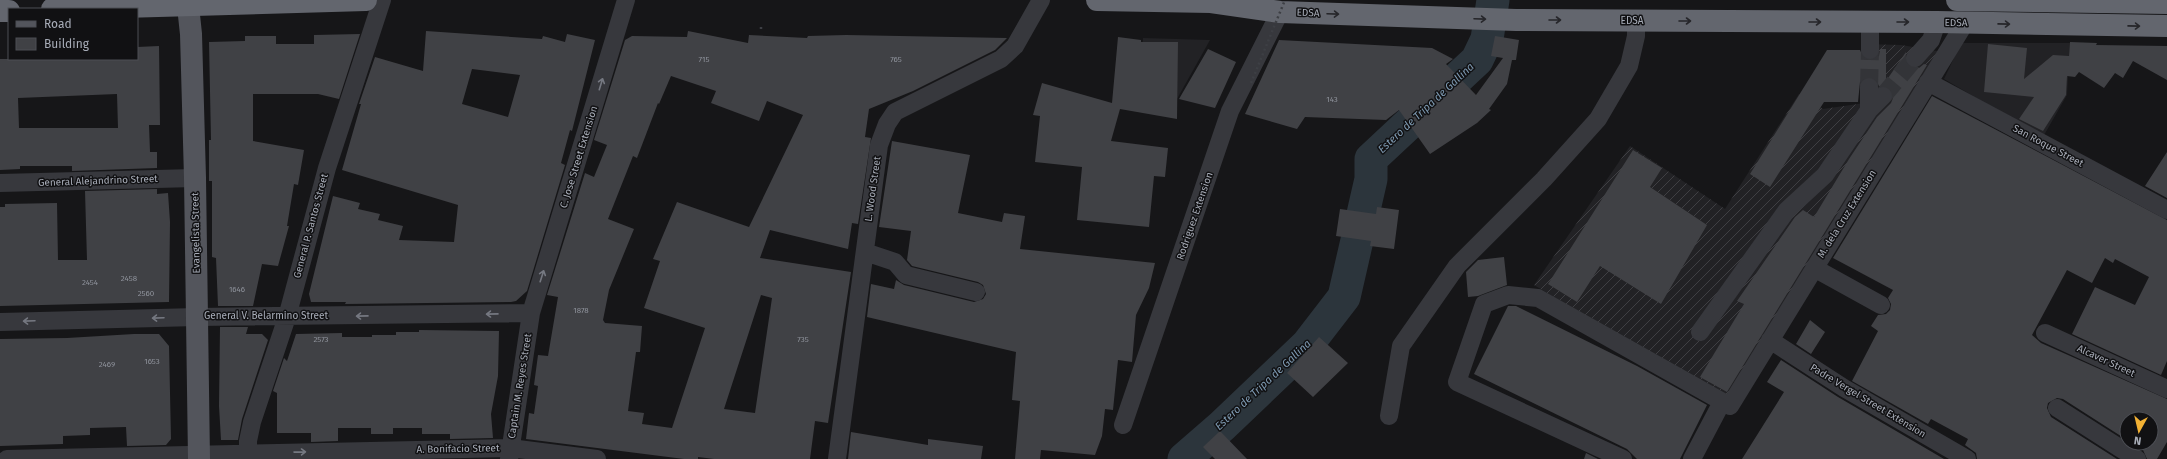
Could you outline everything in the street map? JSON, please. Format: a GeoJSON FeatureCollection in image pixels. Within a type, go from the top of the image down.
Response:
{"type":"FeatureCollection","features":[{"type":"Feature","properties":{"kind":"highway"},"geometry":{"type":"LineString","coordinates":[[97,8],[366,0]]}},
{"type":"Feature","properties":{"kind":"highway","name":"EDSA"},"geometry":{"type":"LineString","coordinates":[[1098,0],[1218,1],[1444,18],[1516,20],[1937,22],[2167,26]]}},
{"type":"Feature","properties":{"kind":"highway"},"geometry":{"type":"LineString","coordinates":[[1957,0],[2167,3]]}},
{"type":"Feature","properties":{"kind":"main road","name":"Evangelista Street"},"geometry":{"type":"LineString","coordinates":[[188,6],[191,34],[195,178],[199,457]]}},
{"type":"Feature","properties":{"kind":"street","name":"General P. Santos Street"},"geometry":{"type":"LineString","coordinates":[[248,456],[252,422],[287,317],[326,168],[382,0]]}},
{"type":"Feature","properties":{"kind":"street","name":"C. Jose Street Extension"},"geometry":{"type":"LineString","coordinates":[[531,313],[626,0]]}},
{"type":"Feature","properties":{"kind":"street","name":"L. Wood Street"},"geometry":{"type":"LineString","coordinates":[[837,459],[879,145],[887,124],[895,112],[1001,59],[1015,46],[1041,0]]}},
{"type":"Feature","properties":{"kind":"street","name":"Rodriguez Extension"},"geometry":{"type":"LineString","coordinates":[[1123,425],[1230,111],[1282,6]]}},
{"type":"Feature","properties":{"kind":"street"},"geometry":{"type":"LineString","coordinates":[[1389,416],[1401,346],[1457,266],[1544,179],[1598,119],[1629,66],[1636,36],[1636,21]]}},
{"type":"Feature","properties":{"kind":"street"},"geometry":{"type":"LineString","coordinates":[[1870,22],[1870,50]]}},
{"type":"Feature","properties":{"kind":"street"},"geometry":{"type":"LineString","coordinates":[[1915,58],[1931,40],[1937,22]]}},
{"type":"Feature","properties":{"kind":"street","name":"M. dela Cruz Extension"},"geometry":{"type":"LineString","coordinates":[[1692,459],[1726,404],[1770,340],[1965,23]]}},
{"type":"Feature","properties":{"kind":"street","name":"San Roque Street"},"geometry":{"type":"LineString","coordinates":[[1928,82],[2167,210]]}},
{"type":"Feature","properties":{"kind":"street"},"geometry":{"type":"LineString","coordinates":[[1700,332],[1787,210],[1825,175],[1869,110],[1876,92]]}},
{"type":"Feature","properties":{"kind":"street","name":"General Alejandrino Street"},"geometry":{"type":"LineString","coordinates":[[0,183],[195,178]]}},
{"type":"Feature","properties":{"kind":"street"},"geometry":{"type":"LineString","coordinates":[[865,252],[895,262],[906,275],[976,292]]}},
{"type":"Feature","properties":{"kind":"street"},"geometry":{"type":"LineString","coordinates":[[1814,268],[1881,305]]}},
{"type":"Feature","properties":{"kind":"street"},"geometry":{"type":"LineString","coordinates":[[1623,459],[1457,382],[1484,304],[1508,296],[1538,298],[1726,404]]}},
{"type":"Feature","properties":{"kind":"street","name":"General V. Belarmino Street"},"geometry":{"type":"LineString","coordinates":[[0,322],[198,316],[287,317],[531,313]]}},
{"type":"Feature","properties":{"kind":"street","name":"Captain M. Reyes Street"},"geometry":{"type":"LineString","coordinates":[[510,453],[531,313]]}},
{"type":"Feature","properties":{"kind":"street","name":"Alcaver Street"},"geometry":{"type":"LineString","coordinates":[[2045,333],[2167,389]]}},
{"type":"Feature","properties":{"kind":"street","name":"Padre Vergel Street Extension"},"geometry":{"type":"LineString","coordinates":[[1770,340],[1844,388],[1967,459]]}},
{"type":"Feature","properties":{"kind":"street"},"geometry":{"type":"LineString","coordinates":[[2057,408],[2137,459]]}},
{"type":"Feature","properties":{"kind":"street","name":"A. Bonifacio Street"},"geometry":{"type":"LineString","coordinates":[[7,459],[510,453],[597,459]]}},
{"type":"Feature","properties":{"kind":"path"},"geometry":{"type":"LineString","coordinates":[[1251,83],[1282,6]]}},
{"type":"Feature","properties":{"kind":"shaded area"},"geometry":{"type":"Polygon","coordinates":[[[1143,38],[1210,40],[1177,99],[1139,90],[1143,38]]]}},
{"type":"Feature","properties":{"kind":"shaded area"},"geometry":{"type":"Polygon","coordinates":[[[1961,43],[2070,43],[2067,95],[2043,137],[1944,79],[1961,43]]]}},
{"type":"Feature","properties":{"kind":"shaded area"},"geometry":{"type":"Polygon","coordinates":[[[1862,44],[1901,45],[1943,52],[1729,401],[1534,285],[1630,146],[1725,209],[1799,94],[1823,109],[1865,103],[1862,44]]]}},
{"type":"Feature","properties":{"kind":"building"},"geometry":{"type":"Polygon","coordinates":[[[426,31],[542,39],[543,36],[565,42],[567,34],[595,40],[572,131],[570,130],[561,163],[565,165],[527,291],[516,301],[511,302],[345,304],[346,302],[311,302],[309,294],[333,196],[360,203],[358,209],[380,214],[378,220],[403,226],[399,240],[454,242],[458,205],[342,170],[361,104],[359,104],[375,57],[423,71],[426,31]],[[472,69],[462,104],[508,117],[520,75],[472,69]]]}},
{"type":"Feature","properties":{"kind":"building"},"geometry":{"type":"Polygon","coordinates":[[[688,31],[748,43],[749,35],[807,38],[808,36],[846,35],[1007,38],[995,50],[913,91],[869,109],[865,137],[871,138],[858,224],[852,223],[848,249],[770,230],[760,258],[851,272],[828,423],[815,421],[810,459],[714,459],[698,457],[698,459],[684,459],[526,439],[529,413],[534,414],[538,386],[534,385],[538,355],[548,356],[558,297],[547,295],[585,173],[594,177],[607,145],[594,140],[625,40],[632,36],[687,37],[688,31]],[[671,76],[659,104],[658,103],[637,158],[633,156],[608,219],[634,229],[609,290],[603,320],[605,323],[642,326],[640,352],[636,352],[628,411],[644,413],[642,424],[672,428],[705,328],[644,308],[660,261],[653,259],[677,202],[749,227],[803,115],[767,101],[759,121],[711,103],[716,91],[671,76]],[[761,295],[724,409],[755,413],[772,298],[761,295]]]}},
{"type":"Feature","properties":{"kind":"building"},"geometry":{"type":"Polygon","coordinates":[[[360,34],[339,99],[318,94],[253,94],[253,141],[304,150],[298,185],[294,184],[287,226],[289,226],[278,266],[262,264],[253,306],[218,306],[216,258],[212,257],[212,181],[209,181],[209,140],[211,140],[209,42],[245,41],[245,36],[276,36],[276,44],[314,44],[314,35],[360,34]]]}},
{"type":"Feature","properties":{"kind":"building"},"geometry":{"type":"Polygon","coordinates":[[[1495,36],[1519,40],[1516,60],[1512,60],[1507,84],[1489,109],[1491,110],[1477,123],[1430,154],[1399,110],[1386,120],[1305,117],[1297,129],[1245,114],[1279,40],[1432,48],[1453,59],[1446,64],[1476,95],[1503,58],[1491,56],[1495,36]]]}},
{"type":"Feature","properties":{"kind":"building"},"geometry":{"type":"Polygon","coordinates":[[[1118,37],[1141,40],[1141,42],[1178,42],[1177,119],[1120,109],[1111,141],[1168,148],[1165,177],[1154,176],[1149,227],[1077,220],[1082,167],[1035,162],[1040,116],[1033,115],[1042,83],[1112,103],[1118,37]]]}},
{"type":"Feature","properties":{"kind":"building"},"geometry":{"type":"Polygon","coordinates":[[[2070,42],[2097,43],[2096,45],[2167,46],[2167,80],[2133,61],[2123,78],[2115,73],[2104,88],[2079,72],[2075,77],[2067,76],[2066,95],[2043,131],[2019,119],[2034,97],[1984,92],[1988,44],[2027,48],[2024,79],[2053,55],[2069,56],[2070,42]]]}},
{"type":"Feature","properties":{"kind":"building"},"geometry":{"type":"Polygon","coordinates":[[[159,46],[160,125],[149,125],[150,152],[157,152],[157,168],[72,171],[72,166],[20,166],[20,169],[0,170],[0,59],[138,60],[138,47],[159,46]],[[117,94],[18,98],[19,128],[118,128],[117,94]]]}},
{"type":"Feature","properties":{"kind":"building"},"geometry":{"type":"Polygon","coordinates":[[[1208,49],[1236,62],[1215,108],[1179,99],[1208,49]]]}},
{"type":"Feature","properties":{"kind":"building"},"geometry":{"type":"Polygon","coordinates":[[[1880,49],[1886,49],[1886,81],[1906,52],[1905,61],[1908,66],[1919,68],[1924,64],[1927,65],[1727,392],[1700,377],[1744,304],[1737,301],[1795,217],[1803,210],[1814,217],[1849,159],[1877,117],[1891,103],[1893,98],[1891,89],[1885,86],[1879,86],[1875,78],[1869,77],[1860,82],[1858,102],[1824,102],[1770,187],[1750,174],[1827,50],[1860,50],[1864,59],[1870,60],[1879,56],[1880,49]]]}},
{"type":"Feature","properties":{"kind":"building"},"geometry":{"type":"Polygon","coordinates":[[[1932,96],[2167,220],[2167,361],[2161,375],[2072,334],[2095,287],[2135,305],[2149,277],[2115,259],[2113,263],[2105,258],[2092,283],[2067,270],[2032,335],[2041,343],[2167,399],[2167,442],[2157,459],[2147,459],[2143,451],[2159,451],[2159,411],[2119,411],[2119,435],[2063,399],[2057,398],[2048,403],[2047,408],[2051,417],[2117,459],[1977,459],[1976,453],[1965,445],[1968,439],[1931,419],[1928,424],[1852,381],[1878,331],[1871,326],[1878,315],[1886,314],[1890,310],[1891,304],[1888,298],[1893,290],[1833,258],[1932,96]]]}},
{"type":"Feature","properties":{"kind":"building"},"geometry":{"type":"Polygon","coordinates":[[[892,141],[970,155],[958,213],[1002,222],[1004,213],[1025,216],[1020,249],[1155,263],[1149,288],[1136,315],[1132,362],[1118,360],[1113,410],[1105,409],[1102,436],[1095,455],[1041,450],[1040,459],[1015,459],[1020,401],[1012,400],[1016,352],[867,317],[871,284],[894,289],[896,280],[904,285],[974,302],[983,299],[986,294],[983,285],[978,282],[912,266],[907,260],[911,231],[879,227],[892,141]]]}},
{"type":"Feature","properties":{"kind":"building"},"geometry":{"type":"Polygon","coordinates":[[[1633,150],[1662,168],[1650,187],[1707,225],[1661,304],[1600,266],[1577,302],[1548,284],[1633,150]]]}},
{"type":"Feature","properties":{"kind":"building"},"geometry":{"type":"Polygon","coordinates":[[[2167,152],[2167,198],[2145,186],[2167,152]]]}},
{"type":"Feature","properties":{"kind":"building"},"geometry":{"type":"Polygon","coordinates":[[[157,189],[157,194],[168,193],[170,222],[169,302],[0,306],[0,207],[5,207],[5,204],[57,203],[58,260],[87,260],[85,191],[157,189]]]}},
{"type":"Feature","properties":{"kind":"building"},"geometry":{"type":"Polygon","coordinates":[[[1377,207],[1399,210],[1394,249],[1370,246],[1371,241],[1336,236],[1340,209],[1376,214],[1377,207]]]}},
{"type":"Feature","properties":{"kind":"building"},"geometry":{"type":"Polygon","coordinates":[[[1504,257],[1507,285],[1478,296],[1468,297],[1466,272],[1478,260],[1504,257]]]}},
{"type":"Feature","properties":{"kind":"building"},"geometry":{"type":"Polygon","coordinates":[[[1508,306],[1516,306],[1637,366],[1707,405],[1680,459],[1637,459],[1627,449],[1474,374],[1508,306]]]}},
{"type":"Feature","properties":{"kind":"building"},"geometry":{"type":"Polygon","coordinates":[[[1810,320],[1825,332],[1811,354],[1796,344],[1810,320]]]}},
{"type":"Feature","properties":{"kind":"building"},"geometry":{"type":"Polygon","coordinates":[[[220,327],[248,327],[246,334],[262,334],[268,340],[242,419],[238,440],[221,440],[219,406],[220,327]]]}},
{"type":"Feature","properties":{"kind":"building"},"geometry":{"type":"Polygon","coordinates":[[[419,330],[499,331],[498,376],[491,414],[493,438],[450,439],[450,434],[422,434],[422,428],[393,428],[393,434],[371,434],[371,428],[338,428],[338,441],[311,442],[311,433],[277,433],[277,393],[273,391],[284,358],[287,361],[296,334],[342,333],[342,337],[372,337],[372,335],[396,335],[396,332],[419,332],[419,330]]]}},
{"type":"Feature","properties":{"kind":"building"},"geometry":{"type":"Polygon","coordinates":[[[159,334],[169,346],[171,439],[166,445],[127,446],[126,427],[90,428],[90,435],[63,436],[63,444],[0,446],[0,339],[67,338],[159,334]]]}},
{"type":"Feature","properties":{"kind":"building"},"geometry":{"type":"Polygon","coordinates":[[[1319,337],[1348,363],[1313,397],[1287,373],[1319,337]]]}},
{"type":"Feature","properties":{"kind":"building"},"geometry":{"type":"Polygon","coordinates":[[[1781,360],[1838,397],[1944,459],[1742,459],[1784,392],[1767,382],[1781,360]]]}},
{"type":"Feature","properties":{"kind":"building"},"geometry":{"type":"Polygon","coordinates":[[[1220,431],[1247,459],[1215,459],[1203,447],[1220,431]]]}},
{"type":"Feature","properties":{"kind":"building"},"geometry":{"type":"Polygon","coordinates":[[[851,432],[928,445],[928,439],[983,446],[981,459],[848,459],[851,432]]]}},
{"type":"Feature","properties":{"kind":"building"},"geometry":{"type":"Polygon","coordinates":[[[1586,453],[1598,459],[1584,459],[1586,453]]]}},
{"type":"Feature","properties":{"kind":"waterway","name":"Estero de Tripa de Gallina"},"geometry":{"type":"LineString","coordinates":[[1184,459],[1222,426],[1307,345],[1344,297],[1371,179],[1371,159],[1477,60],[1487,39],[1493,0]]}},
{"type":"Feature","properties":{"kind":"tunnel"},"geometry":{"type":"LineString","coordinates":[[1869,87],[1870,50]]}},
{"type":"Feature","properties":{"kind":"tunnel"},"geometry":{"type":"LineString","coordinates":[[1883,96],[1915,58]]}}]}
